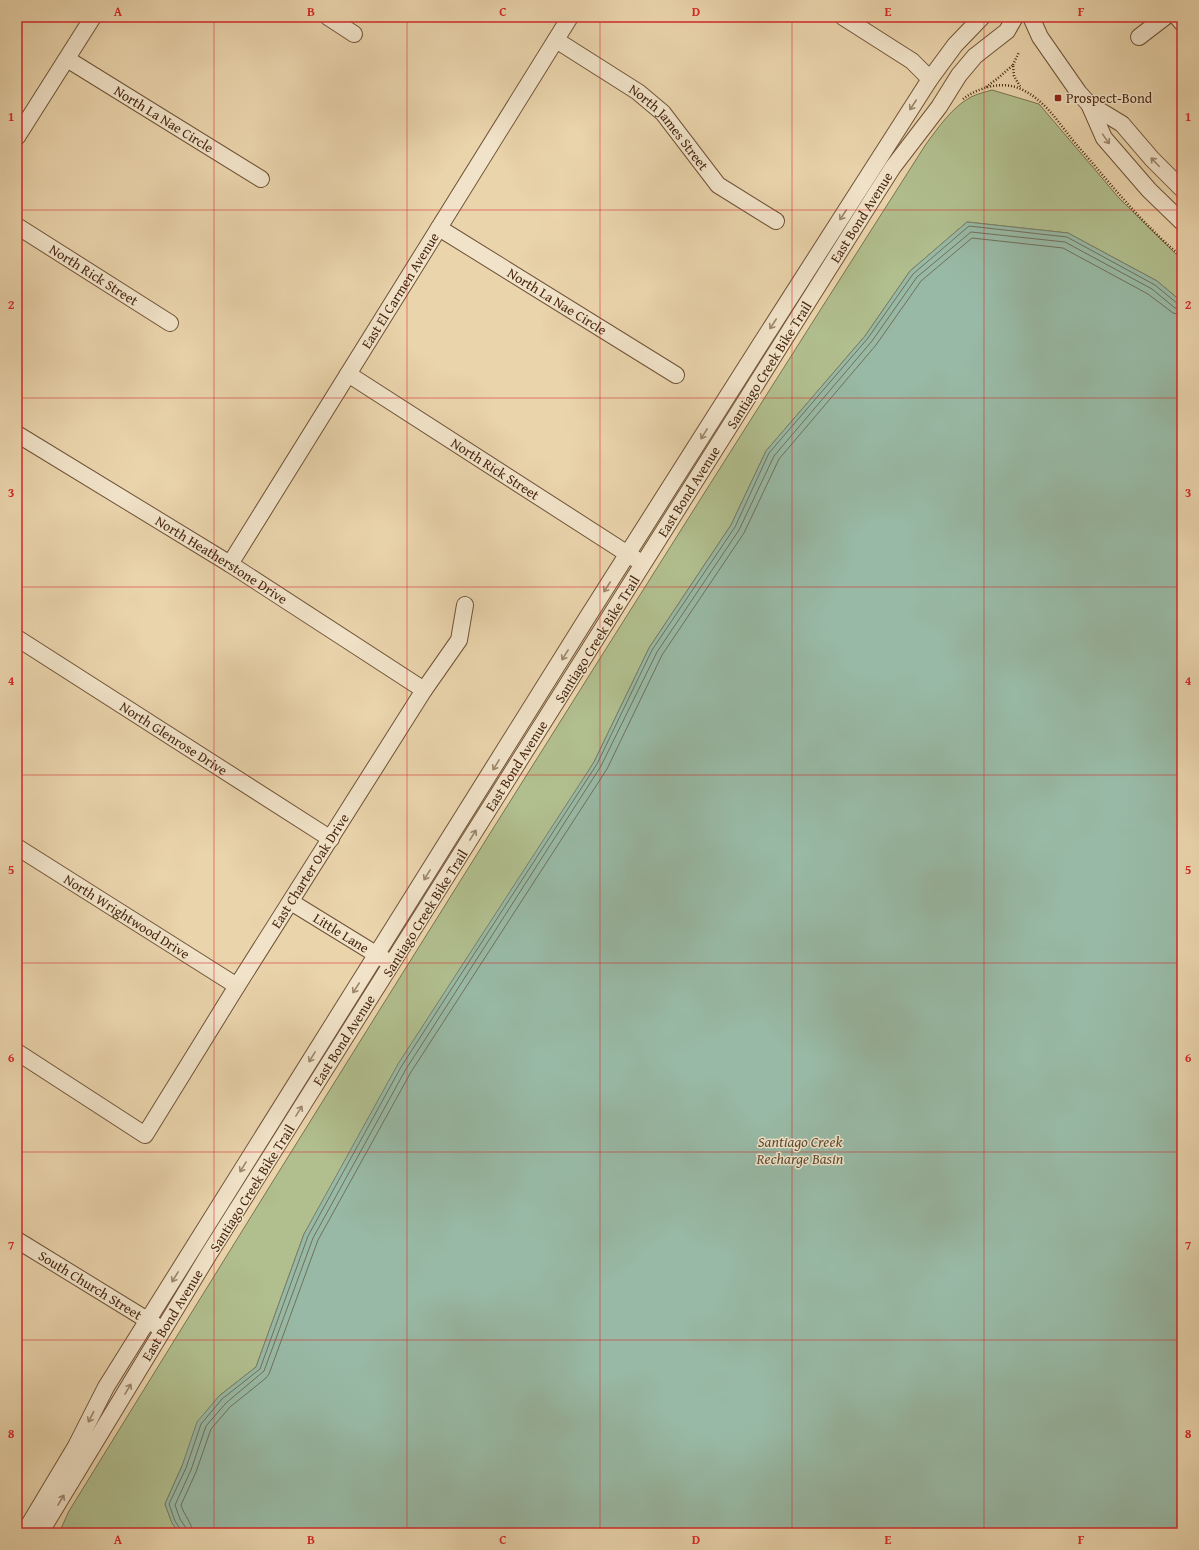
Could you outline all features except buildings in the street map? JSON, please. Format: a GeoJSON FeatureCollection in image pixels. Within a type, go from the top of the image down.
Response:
{"type":"FeatureCollection","features":[{"type":"Feature","properties":{"kind":"street"},"geometry":{"type":"LineString","coordinates":[[17,137],[93,17]]}},
{"type":"Feature","properties":{"kind":"street"},"geometry":{"type":"LineString","coordinates":[[328,17],[354,34]]}},
{"type":"Feature","properties":{"kind":"street","name":"East El Carmen Avenue"},"geometry":{"type":"LineString","coordinates":[[230,564],[570,17]]}},
{"type":"Feature","properties":{"kind":"street"},"geometry":{"type":"LineString","coordinates":[[844,17],[912,61],[930,79]]}},
{"type":"Feature","properties":{"kind":"street","name":"East Bond Avenue"},"geometry":{"type":"LineString","coordinates":[[24,1533],[76,1446],[106,1388],[762,341],[930,79],[955,45],[982,17]]}},
{"type":"Feature","properties":{"kind":"street","name":"East Bond Avenue"},"geometry":{"type":"LineString","coordinates":[[40,1533],[213,1247],[893,167],[939,107],[959,75],[975,56],[1007,31],[1015,17]]}},
{"type":"Feature","properties":{"kind":"street"},"geometry":{"type":"LineString","coordinates":[[1031,17],[1040,37],[1079,93],[1089,104],[1122,124],[1152,159],[1182,189]]}},
{"type":"Feature","properties":{"kind":"street"},"geometry":{"type":"LineString","coordinates":[[1139,37],[1165,17]]}},
{"type":"Feature","properties":{"kind":"street"},"geometry":{"type":"LineString","coordinates":[[1177,17],[1182,23]]}},
{"type":"Feature","properties":{"kind":"street","name":"North James Street"},"geometry":{"type":"LineString","coordinates":[[556,40],[638,92],[663,113],[718,185],[776,222]]}},
{"type":"Feature","properties":{"kind":"street","name":"North La Nae Circle"},"geometry":{"type":"LineString","coordinates":[[67,58],[261,179]]}},
{"type":"Feature","properties":{"kind":"street"},"geometry":{"type":"LineString","coordinates":[[1089,104],[1104,138],[1149,190],[1182,222]]}},
{"type":"Feature","properties":{"kind":"street","name":"North Rick Street"},"geometry":{"type":"LineString","coordinates":[[17,226],[170,323]]}},
{"type":"Feature","properties":{"kind":"street","name":"North La Nae Circle"},"geometry":{"type":"LineString","coordinates":[[439,228],[676,375]]}},
{"type":"Feature","properties":{"kind":"street","name":"North Rick Street"},"geometry":{"type":"LineString","coordinates":[[348,374],[643,564]]}},
{"type":"Feature","properties":{"kind":"street","name":"North Heatherstone Drive"},"geometry":{"type":"LineString","coordinates":[[17,434],[230,564],[424,690]]}},
{"type":"Feature","properties":{"kind":"street","name":"East Charter Oak Drive"},"geometry":{"type":"LineString","coordinates":[[17,1052],[145,1135],[237,986],[424,690],[459,640],[465,605]]}},
{"type":"Feature","properties":{"kind":"street","name":"North Glenrose Drive"},"geometry":{"type":"LineString","coordinates":[[17,638],[331,839]]}},
{"type":"Feature","properties":{"kind":"street","name":"North Wrightwood Drive"},"geometry":{"type":"LineString","coordinates":[[17,846],[237,986]]}},
{"type":"Feature","properties":{"kind":"street","name":"Little Lane"},"geometry":{"type":"LineString","coordinates":[[291,902],[391,964]]}},
{"type":"Feature","properties":{"kind":"street","name":"South Church Street"},"geometry":{"type":"LineString","coordinates":[[17,1240],[164,1330]]}},
{"type":"Feature","properties":{"kind":"path"},"geometry":{"type":"LineString","coordinates":[[985,88],[1013,65],[1019,52]]}},
{"type":"Feature","properties":{"kind":"path"},"geometry":{"type":"LineString","coordinates":[[1013,65],[1014,76],[1022,89]]}},
{"type":"Feature","properties":{"kind":"path"},"geometry":{"type":"LineString","coordinates":[[960,102],[970,93],[985,88],[1004,86],[1022,89],[1040,100],[1074,142],[1134,210],[1169,246],[1182,257]]}},
{"type":"Feature","properties":{"kind":"shaded area"},"geometry":{"type":"Polygon","coordinates":[[[992,90],[1039,104],[1119,198],[1182,260],[1182,302],[1157,281],[1068,233],[967,222],[910,271],[865,336],[766,451],[731,525],[649,648],[594,762],[304,1234],[256,1367],[219,1396],[182,1466],[165,1504],[172,1523],[179,1533],[59,1533],[69,1511],[388,997],[602,655],[926,144],[946,118],[964,101],[978,94],[992,90]]]}},
{"type":"Feature","properties":{"kind":"water","name":"Santiago Creek Recharge Basin"},"geometry":{"type":"Polygon","coordinates":[[[967,222],[1068,233],[1157,281],[1182,302],[1182,1533],[179,1533],[172,1523],[165,1504],[182,1466],[197,1422],[219,1396],[256,1367],[304,1234],[398,1064],[594,762],[649,648],[731,525],[766,451],[865,336],[910,271],[967,222]]]}},
{"type":"Feature","properties":{"kind":"place","name":"Prospect-Bond"},"geometry":{"type":"Point","coordinates":[1058,98]}}]}
